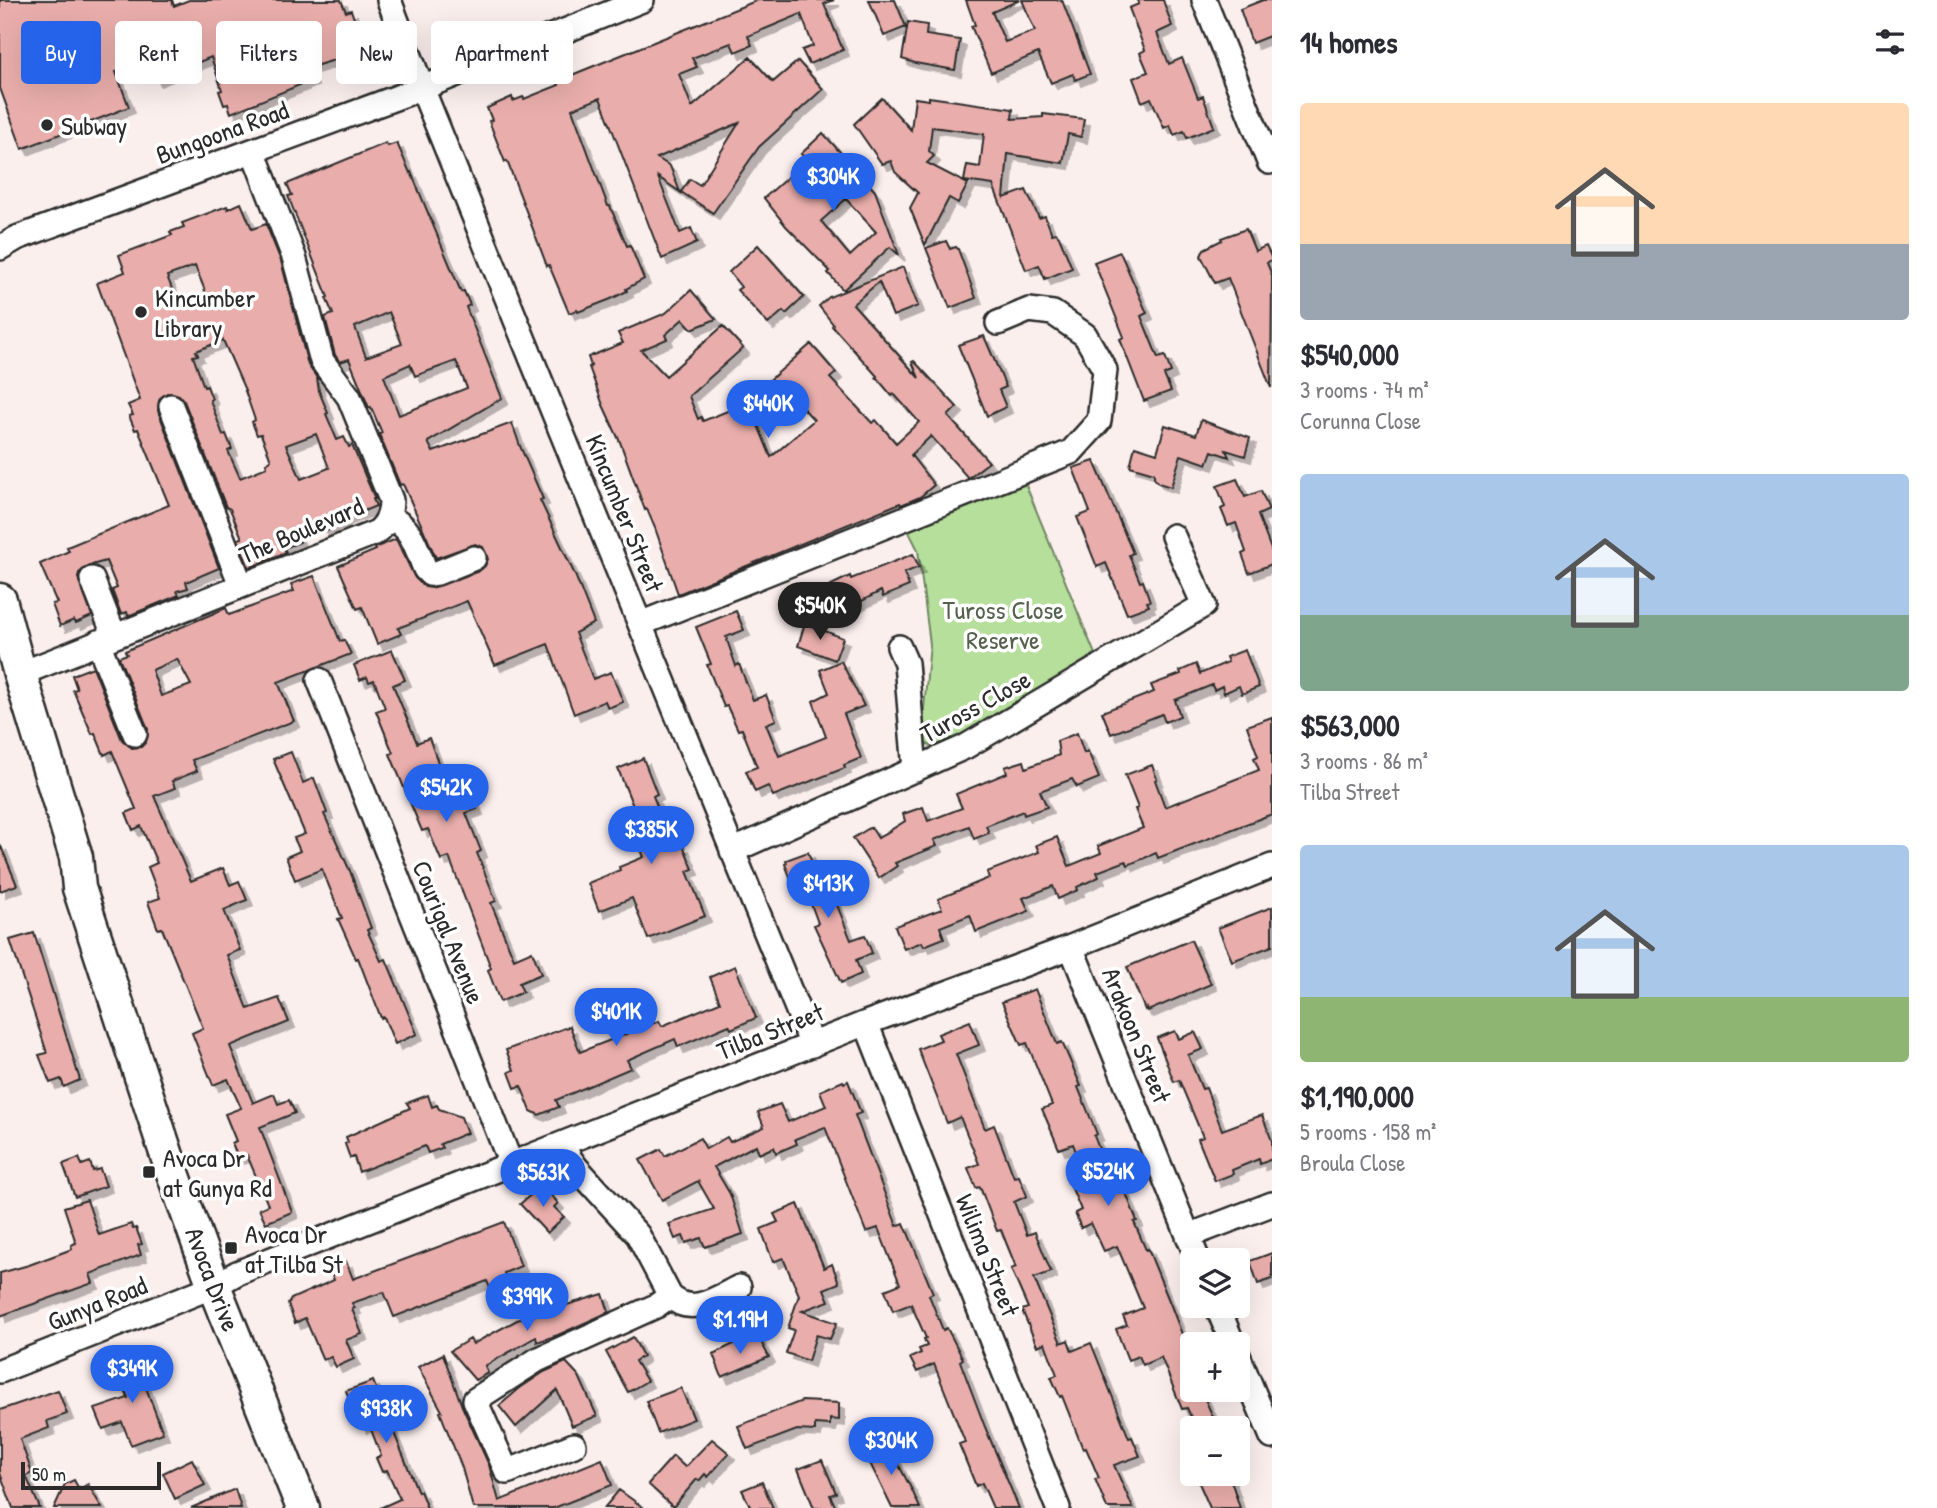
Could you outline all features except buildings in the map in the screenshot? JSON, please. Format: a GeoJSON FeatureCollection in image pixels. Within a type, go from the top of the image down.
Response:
{"type":"FeatureCollection","features":[{"type":"Feature","properties":{"kind":"main road","name":"Avoca Drive"},"geometry":{"type":"LineString","coordinates":[[0,600],[10,675],[76,857],[79,888],[170,1165],[214,1286],[303,1508]]}},
{"type":"Feature","properties":{"kind":"street","name":"Kincumber Street"},"geometry":{"type":"LineString","coordinates":[[389,0],[422,88],[812,1045]]}},
{"type":"Feature","properties":{"kind":"street","name":"Bungoona Road"},"geometry":{"type":"LineString","coordinates":[[6,242],[422,88],[642,0]]}},
{"type":"Feature","properties":{"kind":"street"},"geometry":{"type":"LineString","coordinates":[[1204,0],[1269,162]]}},
{"type":"Feature","properties":{"kind":"street","name":"The Boulevard"},"geometry":{"type":"LineString","coordinates":[[10,675],[377,531],[389,517],[391,499],[355,410],[349,397],[322,361],[294,257],[253,151]]}},
{"type":"Feature","properties":{"kind":"street"},"geometry":{"type":"LineString","coordinates":[[640,624],[1071,452],[1099,421],[1105,370],[1085,335],[1053,313],[1029,310],[998,323]]}},
{"type":"Feature","properties":{"kind":"street"},"geometry":{"type":"LineString","coordinates":[[171,406],[242,586]]}},
{"type":"Feature","properties":{"kind":"street"},"geometry":{"type":"LineString","coordinates":[[389,517],[408,529],[425,569],[430,574],[474,558]]}},
{"type":"Feature","properties":{"kind":"street","name":"Tuross Close"},"geometry":{"type":"LineString","coordinates":[[732,851],[965,747],[1204,605],[1173,536]]}},
{"type":"Feature","properties":{"kind":"street"},"geometry":{"type":"LineString","coordinates":[[92,579],[106,639],[135,734]]}},
{"type":"Feature","properties":{"kind":"street"},"geometry":{"type":"LineString","coordinates":[[899,647],[906,663],[915,770]]}},
{"type":"Feature","properties":{"kind":"street","name":"Courigal Avenue"},"geometry":{"type":"LineString","coordinates":[[318,680],[511,1164]]}},
{"type":"Feature","properties":{"kind":"street","name":"Tilba Street"},"geometry":{"type":"LineString","coordinates":[[214,1286],[237,1273],[866,1023],[1071,947],[1272,866]]}},
{"type":"Feature","properties":{"kind":"street","name":"Arakoon Street"},"geometry":{"type":"LineString","coordinates":[[1071,947],[1193,1248]]}},
{"type":"Feature","properties":{"kind":"street","name":"Wilima Street"},"geometry":{"type":"LineString","coordinates":[[866,1023],[1058,1508]]}},
{"type":"Feature","properties":{"kind":"street"},"geometry":{"type":"LineString","coordinates":[[561,1146],[576,1167],[638,1235],[670,1296],[676,1302],[697,1306],[739,1287]]}},
{"type":"Feature","properties":{"kind":"street"},"geometry":{"type":"LineString","coordinates":[[1188,1236],[1272,1204]]}},
{"type":"Feature","properties":{"kind":"street","name":"Gunya Road"},"geometry":{"type":"LineString","coordinates":[[0,1371],[214,1286]]}},
{"type":"Feature","properties":{"kind":"street"},"geometry":{"type":"LineString","coordinates":[[574,1445],[508,1472],[475,1400],[537,1360],[656,1306],[670,1296]]}},
{"type":"Feature","properties":{"kind":"street"},"geometry":{"type":"LineString","coordinates":[[1250,1384],[1272,1437]]}},
{"type":"Feature","properties":{"kind":"green space","name":"Tuross Close Reserve"},"geometry":{"type":"Polygon","coordinates":[[[1025,483],[1095,654],[952,744],[931,746],[921,741],[930,644],[918,550],[908,530],[1025,483]]]}},
{"type":"Feature","properties":{"kind":"place","name":"Subway"},"geometry":{"type":"Point","coordinates":[47,125]}},
{"type":"Feature","properties":{"kind":"place","name":"Kincumber Library"},"geometry":{"type":"Point","coordinates":[141,312]}},
{"type":"Feature","properties":{"kind":"place","name":"Avoca Dr at Gunya Rd"},"geometry":{"type":"Point","coordinates":[149,1172]}},
{"type":"Feature","properties":{"kind":"place","name":"Avoca Dr at Tilba St"},"geometry":{"type":"Point","coordinates":[231,1248]}}]}
